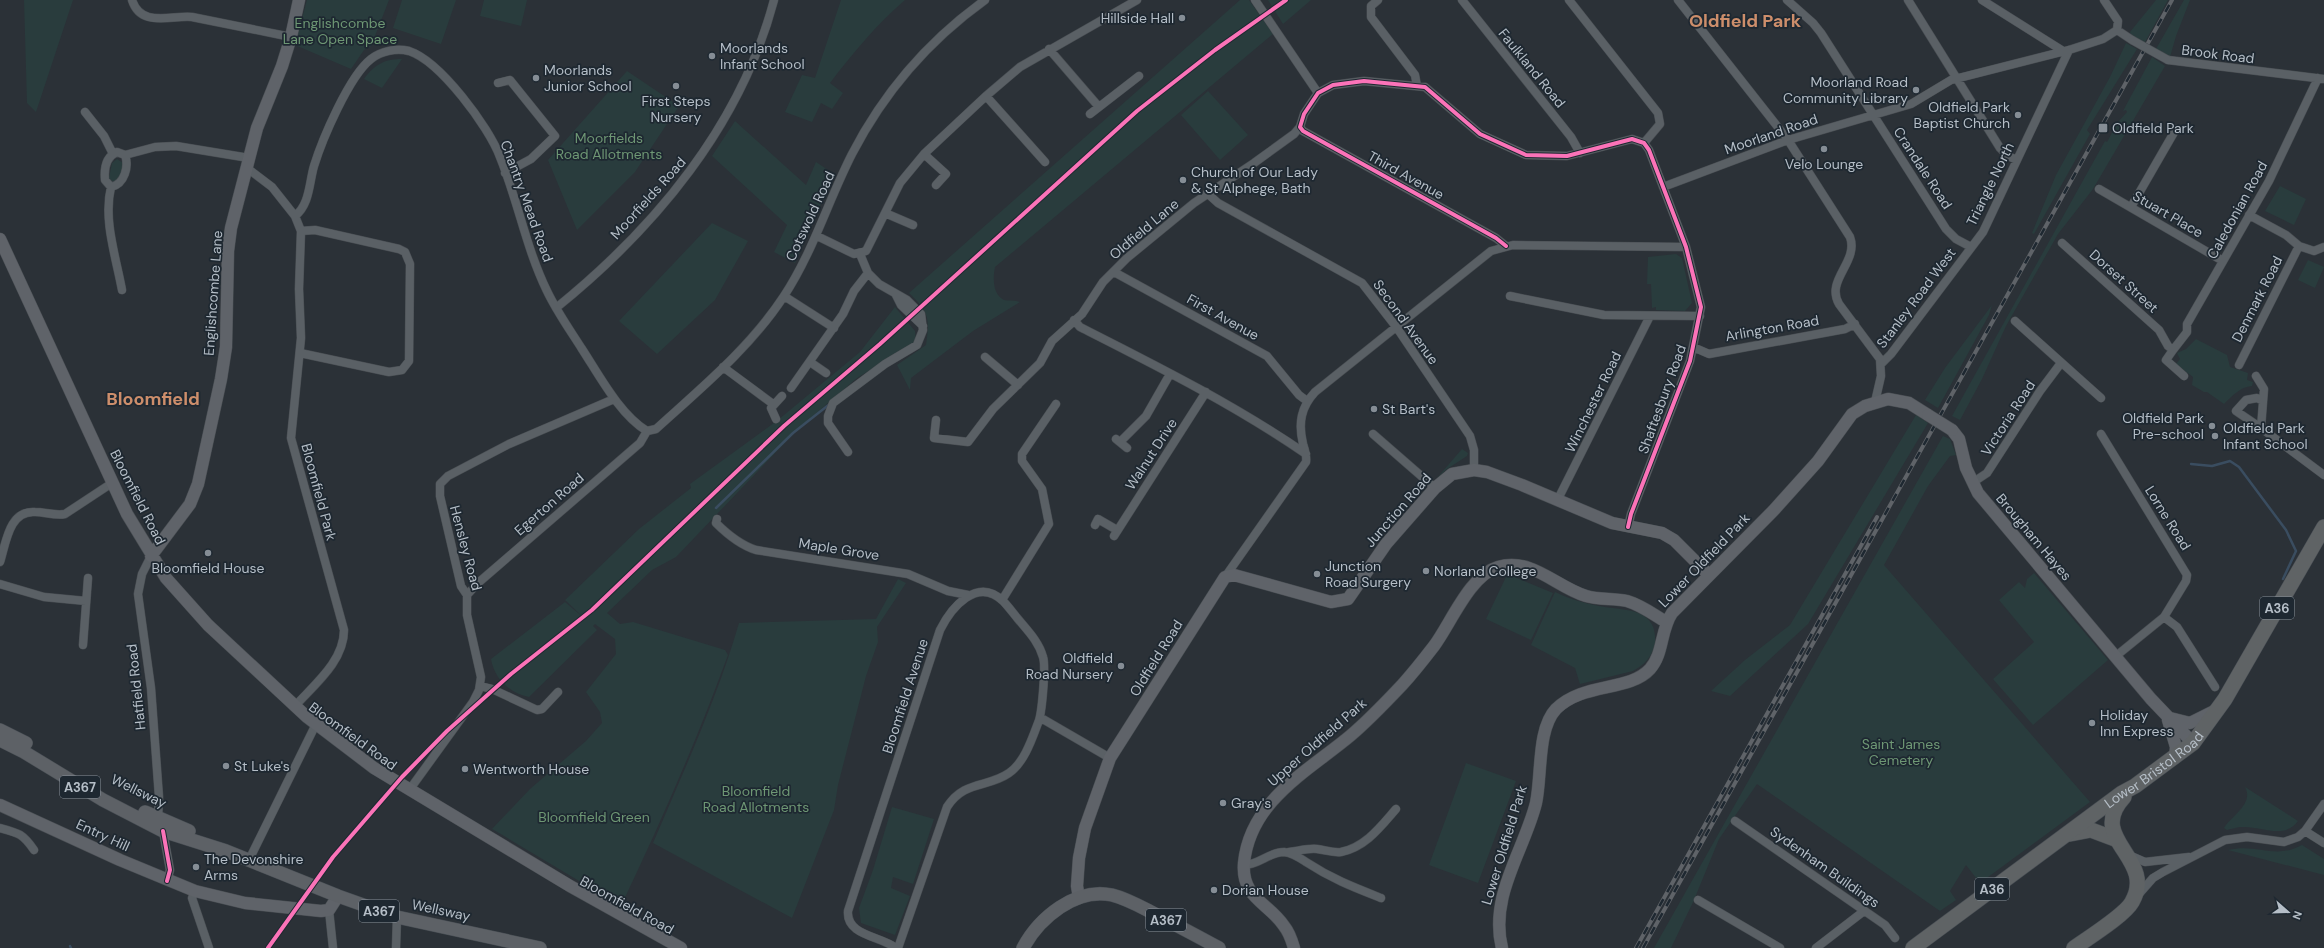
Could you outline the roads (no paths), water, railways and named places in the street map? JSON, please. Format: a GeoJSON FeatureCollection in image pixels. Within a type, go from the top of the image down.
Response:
{"type":"FeatureCollection","features":[{"type":"Feature","properties":{"kind":"highway","name":"Lower Bristol Road"},"geometry":{"type":"LineString","coordinates":[[1915,947],[2122,793],[2135,786],[2175,758],[2193,743],[2218,709],[2324,528]]}},
{"type":"Feature","properties":{"kind":"highway"},"geometry":{"type":"LineString","coordinates":[[2074,948],[2132,902],[2136,891],[2137,876],[2133,863],[2115,839],[2112,830],[2114,810],[2135,786]]}},
{"type":"Feature","properties":{"kind":"highway"},"geometry":{"type":"LineString","coordinates":[[2067,835],[2091,830],[2115,839]]}},
{"type":"Feature","properties":{"kind":"main road","name":"Wellsway"},"geometry":{"type":"LineString","coordinates":[[0,730],[160,825]]}},
{"type":"Feature","properties":{"kind":"main road","name":"Wellsway"},"geometry":{"type":"LineString","coordinates":[[0,740],[24,752],[104,800],[160,825],[338,896],[397,917],[510,945],[540,948]]}},
{"type":"Feature","properties":{"kind":"main road","name":"A367"},"geometry":{"type":"LineString","coordinates":[[1023,948],[1028,938],[1045,920],[1060,908],[1079,898],[1099,894],[1120,897],[1220,948]]}},
{"type":"Feature","properties":{"kind":"street"},"geometry":{"type":"LineString","coordinates":[[132,0],[141,13],[156,20],[181,16],[192,17],[291,37]]}},
{"type":"Feature","properties":{"kind":"street","name":"Englishcombe Lane"},"geometry":{"type":"LineString","coordinates":[[152,556],[190,504],[198,484],[221,379],[227,321],[228,251],[231,228],[257,128],[291,37],[299,0]]}},
{"type":"Feature","properties":{"kind":"street","name":"Moorfields Road"},"geometry":{"type":"LineString","coordinates":[[556,308],[602,268],[667,200],[690,173],[719,131],[739,92],[760,44],[774,0]]}},
{"type":"Feature","properties":{"kind":"street","name":"Cotswold Road"},"geometry":{"type":"LineString","coordinates":[[646,431],[654,430],[723,367],[757,333],[784,296],[817,236],[852,155],[890,91],[920,55],[951,25],[985,0]]}},
{"type":"Feature","properties":{"kind":"street"},"geometry":{"type":"LineString","coordinates":[[817,236],[845,251],[860,254],[866,251],[871,245],[884,213],[900,183],[924,154],[986,96],[1020,67],[1049,49],[1137,0]]}},
{"type":"Feature","properties":{"kind":"street"},"geometry":{"type":"LineString","coordinates":[[1255,0],[1318,93],[1333,84],[1350,81],[1417,86],[1430,90],[1480,134],[1526,155],[1558,157],[1580,153],[1632,139],[1644,142],[1660,124],[1658,113],[1569,0]]}},
{"type":"Feature","properties":{"kind":"street"},"geometry":{"type":"LineString","coordinates":[[1378,0],[1371,6],[1370,18],[1414,75],[1417,86]]}},
{"type":"Feature","properties":{"kind":"street","name":"Faulkland Road"},"geometry":{"type":"LineString","coordinates":[[1462,0],[1572,137],[1580,153]]}},
{"type":"Feature","properties":{"kind":"street"},"geometry":{"type":"LineString","coordinates":[[1678,0],[1788,140],[1850,237],[1852,242],[1851,256],[1837,283],[1835,294],[1839,304],[1874,348],[1882,364],[1875,402]]}},
{"type":"Feature","properties":{"kind":"street","name":"Crandale Road"},"geometry":{"type":"LineString","coordinates":[[1787,0],[1813,23],[1821,33],[1946,229],[1956,239],[1971,247]]}},
{"type":"Feature","properties":{"kind":"street"},"geometry":{"type":"LineString","coordinates":[[1908,0],[1959,79],[2003,152],[2017,160]]}},
{"type":"Feature","properties":{"kind":"street"},"geometry":{"type":"LineString","coordinates":[[1982,0],[2066,50],[2103,39],[2117,30],[2118,21],[2104,0]]}},
{"type":"Feature","properties":{"kind":"street","name":"Brook Road"},"geometry":{"type":"LineString","coordinates":[[2117,30],[2168,60],[2321,78]]}},
{"type":"Feature","properties":{"kind":"street"},"geometry":{"type":"LineString","coordinates":[[1049,49],[1099,107]]}},
{"type":"Feature","properties":{"kind":"street","name":"Chantry Mead Road"},"geometry":{"type":"LineString","coordinates":[[295,216],[304,206],[322,146],[338,110],[356,76],[372,59],[391,50],[400,50],[416,54],[440,74],[459,93],[488,134],[500,156],[530,250],[556,308],[614,399],[646,431]]}},
{"type":"Feature","properties":{"kind":"street","name":"Moorland Road"},"geometry":{"type":"LineString","coordinates":[[1663,187],[1788,140],[1918,101],[1946,83],[2066,50]]}},
{"type":"Feature","properties":{"kind":"street","name":"Triangle North"},"geometry":{"type":"LineString","coordinates":[[1971,247],[1983,232],[2066,50]]}},
{"type":"Feature","properties":{"kind":"street"},"geometry":{"type":"LineString","coordinates":[[1090,114],[1139,76]]}},
{"type":"Feature","properties":{"kind":"street","name":"Caledonian Road"},"geometry":{"type":"LineString","coordinates":[[2173,350],[2187,332],[2187,324],[2248,215],[2269,181],[2321,78]]}},
{"type":"Feature","properties":{"kind":"street"},"geometry":{"type":"LineString","coordinates":[[498,83],[510,80],[555,136],[531,159],[505,173]]}},
{"type":"Feature","properties":{"kind":"street","name":"Oldfield Lane"},"geometry":{"type":"LineString","coordinates":[[936,420],[934,438],[968,442],[992,409],[1040,363],[1052,341],[1089,306],[1098,288],[1127,258],[1207,194],[1294,134],[1318,93]]}},
{"type":"Feature","properties":{"kind":"street"},"geometry":{"type":"LineString","coordinates":[[986,96],[1045,162]]}},
{"type":"Feature","properties":{"kind":"street"},"geometry":{"type":"LineString","coordinates":[[85,112],[104,136],[113,154]]}},
{"type":"Feature","properties":{"kind":"street","name":"Third Avenue"},"geometry":{"type":"LineString","coordinates":[[1300,124],[1303,131],[1490,235],[1506,246]]}},
{"type":"Feature","properties":{"kind":"street"},"geometry":{"type":"LineString","coordinates":[[2131,207],[2176,129]]}},
{"type":"Feature","properties":{"kind":"street","name":"Shaftesbury Road"},"geometry":{"type":"LineString","coordinates":[[1628,527],[1631,514],[1690,361],[1700,316],[1700,298],[1686,247],[1649,150],[1644,142]]}},
{"type":"Feature","properties":{"kind":"street"},"geometry":{"type":"LineString","coordinates":[[125,154],[127,166],[124,177],[117,186],[111,186],[104,180],[106,162],[113,154],[117,152],[125,154],[155,148],[176,146],[248,163]]}},
{"type":"Feature","properties":{"kind":"street"},"geometry":{"type":"LineString","coordinates":[[924,154],[946,174],[936,185]]}},
{"type":"Feature","properties":{"kind":"street","name":"Bloomfield Park"},"geometry":{"type":"LineString","coordinates":[[248,163],[272,187],[295,216],[302,231],[300,353],[291,424],[293,451],[342,621],[344,640],[335,662],[295,706]]}},
{"type":"Feature","properties":{"kind":"street"},"geometry":{"type":"LineString","coordinates":[[111,186],[108,199],[108,214],[122,290]]}},
{"type":"Feature","properties":{"kind":"street","name":"Stuart Place"},"geometry":{"type":"LineString","coordinates":[[2099,189],[2223,261]]}},
{"type":"Feature","properties":{"kind":"street","name":"Second Avenue"},"geometry":{"type":"LineString","coordinates":[[1207,194],[1218,203],[1362,283],[1397,328],[1470,436],[1475,458],[1474,470]]}},
{"type":"Feature","properties":{"kind":"street"},"geometry":{"type":"LineString","coordinates":[[884,213],[913,225]]}},
{"type":"Feature","properties":{"kind":"street"},"geometry":{"type":"LineString","coordinates":[[2248,215],[2286,235],[2299,246],[2314,251],[2324,247]]}},
{"type":"Feature","properties":{"kind":"street"},"geometry":{"type":"LineString","coordinates":[[300,353],[389,372],[402,370],[409,361],[410,264],[405,252],[399,249],[315,230],[302,231]]}},
{"type":"Feature","properties":{"kind":"street","name":"Bloomfield Road"},"geometry":{"type":"LineString","coordinates":[[0,239],[112,483],[152,556],[183,598],[295,706],[374,768],[570,886],[681,948]]}},
{"type":"Feature","properties":{"kind":"street","name":"Dorset Street"},"geometry":{"type":"LineString","coordinates":[[2062,243],[2159,330],[2165,342],[2173,350]]}},
{"type":"Feature","properties":{"kind":"street"},"geometry":{"type":"LineString","coordinates":[[1306,454],[1300,422],[1307,401],[1315,392],[1397,328],[1491,251],[1506,246],[1686,247]]}},
{"type":"Feature","properties":{"kind":"street","name":"Denmark Road"},"geometry":{"type":"LineString","coordinates":[[2238,365],[2299,246]]}},
{"type":"Feature","properties":{"kind":"street","name":"Stanley Road West"},"geometry":{"type":"LineString","coordinates":[[1882,364],[1971,247]]}},
{"type":"Feature","properties":{"kind":"street"},"geometry":{"type":"LineString","coordinates":[[848,452],[828,423],[828,416],[833,403],[885,364],[918,344],[922,336],[923,326],[921,314],[907,300],[879,284],[868,273],[860,254]]}},
{"type":"Feature","properties":{"kind":"street","name":"First Avenue"},"geometry":{"type":"LineString","coordinates":[[1114,272],[1267,356],[1299,395],[1307,401]]}},
{"type":"Feature","properties":{"kind":"street"},"geometry":{"type":"LineString","coordinates":[[791,388],[834,328],[854,291],[868,273]]}},
{"type":"Feature","properties":{"kind":"street"},"geometry":{"type":"LineString","coordinates":[[784,296],[834,328]]}},
{"type":"Feature","properties":{"kind":"street"},"geometry":{"type":"LineString","coordinates":[[1510,296],[1594,314],[1700,316]]}},
{"type":"Feature","properties":{"kind":"street","name":"Winchester Road"},"geometry":{"type":"LineString","coordinates":[[1558,499],[1650,316]]}},
{"type":"Feature","properties":{"kind":"street"},"geometry":{"type":"LineString","coordinates":[[1074,320],[1080,327],[1206,392],[1271,430],[1306,454]]}},
{"type":"Feature","properties":{"kind":"street"},"geometry":{"type":"LineString","coordinates":[[2015,321],[2101,398]]}},
{"type":"Feature","properties":{"kind":"street","name":"Arlington Road"},"geometry":{"type":"LineString","coordinates":[[1693,347],[1709,354],[1845,329],[1855,324]]}},
{"type":"Feature","properties":{"kind":"street"},"geometry":{"type":"LineString","coordinates":[[2173,350],[2166,360],[2184,376]]}},
{"type":"Feature","properties":{"kind":"street"},"geometry":{"type":"LineString","coordinates":[[985,357],[1018,385]]}},
{"type":"Feature","properties":{"kind":"street"},"geometry":{"type":"LineString","coordinates":[[810,362],[826,373]]}},
{"type":"Feature","properties":{"kind":"street","name":"Victoria Road"},"geometry":{"type":"LineString","coordinates":[[1972,483],[1988,473],[2040,391],[2061,363]]}},
{"type":"Feature","properties":{"kind":"street"},"geometry":{"type":"LineString","coordinates":[[723,367],[773,404]]}},
{"type":"Feature","properties":{"kind":"street"},"geometry":{"type":"LineString","coordinates":[[1121,443],[1146,416],[1170,374]]}},
{"type":"Feature","properties":{"kind":"street"},"geometry":{"type":"LineString","coordinates":[[2256,376],[2264,386],[2261,428]]}},
{"type":"Feature","properties":{"kind":"street","name":"Walnut Drive"},"geometry":{"type":"LineString","coordinates":[[1095,525],[1098,519],[1116,533],[1206,392]]}},
{"type":"Feature","properties":{"kind":"street"},"geometry":{"type":"LineString","coordinates":[[776,419],[771,408],[773,404],[782,396]]}},
{"type":"Feature","properties":{"kind":"street"},"geometry":{"type":"LineString","coordinates":[[2263,400],[2257,398],[2246,400],[2236,411],[2324,474]]}},
{"type":"Feature","properties":{"kind":"street","name":"Hensley Road"},"geometry":{"type":"LineString","coordinates":[[410,789],[473,702],[480,686],[481,677],[467,615],[467,596],[461,586],[442,504],[440,484],[448,476],[509,444],[614,399]]}},
{"type":"Feature","properties":{"kind":"street","name":"Brougham Hayes"},"geometry":{"type":"LineString","coordinates":[[1875,402],[1888,399],[1901,400],[1909,403],[1952,430],[1959,438],[1966,468],[1972,483],[1986,503],[2167,717],[2193,743]]}},
{"type":"Feature","properties":{"kind":"street","name":"Lower Oldfield Park"},"geometry":{"type":"LineString","coordinates":[[1500,948],[1498,930],[1500,901],[1536,803],[1544,736],[1551,716],[1557,708],[1573,697],[1589,690],[1637,678],[1643,674],[1659,655],[1666,622],[1672,613],[1793,489],[1818,461],[1852,414],[1875,402]]}},
{"type":"Feature","properties":{"kind":"street"},"geometry":{"type":"LineString","coordinates":[[1002,600],[1049,524],[1042,489],[1022,461],[1022,454],[1056,404]]}},
{"type":"Feature","properties":{"kind":"street","name":"Egerton Road"},"geometry":{"type":"LineString","coordinates":[[467,596],[478,583],[640,443],[646,431]]}},
{"type":"Feature","properties":{"kind":"street"},"geometry":{"type":"LineString","coordinates":[[1373,434],[1435,488]]}},
{"type":"Feature","properties":{"kind":"street","name":"Lorne Road"},"geometry":{"type":"LineString","coordinates":[[2101,434],[2187,575],[2186,581],[2164,617],[2116,656]]}},
{"type":"Feature","properties":{"kind":"street","name":"Oldfield Road"},"geometry":{"type":"LineString","coordinates":[[1079,898],[1077,886],[1079,858],[1085,828],[1110,758],[1225,577],[1303,467],[1306,454]]}},
{"type":"Feature","properties":{"kind":"street","name":"Junction Road"},"geometry":{"type":"LineString","coordinates":[[1225,577],[1234,575],[1331,602],[1348,599],[1386,544],[1435,488],[1452,474],[1474,470],[1499,476],[1558,499],[1612,523],[1628,527],[1647,528],[1662,533],[1674,540],[1709,575]]}},
{"type":"Feature","properties":{"kind":"street"},"geometry":{"type":"LineString","coordinates":[[0,562],[12,523],[20,514],[34,512],[59,515],[65,514],[112,483]]}},
{"type":"Feature","properties":{"kind":"street","name":"Maple Grove"},"geometry":{"type":"LineString","coordinates":[[717,519],[716,523],[725,532],[751,548],[908,574],[948,591],[968,595]]}},
{"type":"Feature","properties":{"kind":"street","name":"Hatfield Road"},"geometry":{"type":"LineString","coordinates":[[152,556],[142,574],[138,594],[151,688],[160,825],[170,870],[167,881]]}},
{"type":"Feature","properties":{"kind":"street","name":"Upper Oldfield Park"},"geometry":{"type":"LineString","coordinates":[[1294,948],[1284,926],[1252,895],[1246,882],[1244,865],[1250,836],[1260,817],[1275,797],[1288,784],[1350,736],[1403,684],[1435,645],[1472,588],[1487,571],[1505,566],[1533,569],[1570,590],[1587,596],[1626,601],[1640,605],[1666,622]]}},
{"type":"Feature","properties":{"kind":"street"},"geometry":{"type":"LineString","coordinates":[[83,645],[88,578]]}},
{"type":"Feature","properties":{"kind":"street"},"geometry":{"type":"LineString","coordinates":[[0,584],[44,597],[86,601]]}},
{"type":"Feature","properties":{"kind":"street","name":"Bloomfield Avenue"},"geometry":{"type":"LineString","coordinates":[[983,592],[1002,600],[1035,639],[1044,658],[1041,718],[1016,768],[1004,776],[975,785],[952,799],[947,807],[897,948],[853,927],[848,917],[848,911],[940,630],[950,612],[968,595],[983,592]]}},
{"type":"Feature","properties":{"kind":"street"},"geometry":{"type":"LineString","coordinates":[[2164,617],[2176,627],[2215,687]]}},
{"type":"Feature","properties":{"kind":"street"},"geometry":{"type":"LineString","coordinates":[[480,686],[492,689],[537,710],[542,709],[558,692]]}},
{"type":"Feature","properties":{"kind":"street"},"geometry":{"type":"LineString","coordinates":[[2167,717],[2190,723],[2218,709]]}},
{"type":"Feature","properties":{"kind":"street","name":"Brougham Hayes"},"geometry":{"type":"LineString","coordinates":[[2167,717],[2176,747],[2175,758]]}},
{"type":"Feature","properties":{"kind":"street"},"geometry":{"type":"LineString","coordinates":[[1041,718],[1110,758]]}},
{"type":"Feature","properties":{"kind":"street"},"geometry":{"type":"LineString","coordinates":[[249,860],[316,724]]}},
{"type":"Feature","properties":{"kind":"street","name":"Entry Hill"},"geometry":{"type":"LineString","coordinates":[[0,804],[167,881],[195,891],[245,903],[322,911],[329,910]]}},
{"type":"Feature","properties":{"kind":"street"},"geometry":{"type":"LineString","coordinates":[[2132,902],[2153,878],[2191,857],[2232,838],[2247,837],[2284,842],[2298,837],[2305,831],[2324,804]]}},
{"type":"Feature","properties":{"kind":"street"},"geometry":{"type":"LineString","coordinates":[[1244,865],[1252,865],[1268,856],[1286,852],[1316,849],[1329,852],[1341,852],[1355,847],[1370,838],[1396,808]]}},
{"type":"Feature","properties":{"kind":"street","name":"Sydenham Buildings"},"geometry":{"type":"LineString","coordinates":[[1735,821],[1885,925],[1895,938]]}},
{"type":"Feature","properties":{"kind":"street"},"geometry":{"type":"LineString","coordinates":[[0,828],[16,832],[25,838],[34,850]]}},
{"type":"Feature","properties":{"kind":"street"},"geometry":{"type":"LineString","coordinates":[[2305,831],[2324,843]]}},
{"type":"Feature","properties":{"kind":"street"},"geometry":{"type":"LineString","coordinates":[[1286,852],[1296,856],[1332,879],[1382,899]]}},
{"type":"Feature","properties":{"kind":"street"},"geometry":{"type":"LineString","coordinates":[[2127,853],[2137,860],[2145,862],[2191,857]]}},
{"type":"Feature","properties":{"kind":"street"},"geometry":{"type":"LineString","coordinates":[[195,891],[192,898],[210,948]]}},
{"type":"Feature","properties":{"kind":"street"},"geometry":{"type":"LineString","coordinates":[[333,948],[329,910],[338,896]]}},
{"type":"Feature","properties":{"kind":"street"},"geometry":{"type":"LineString","coordinates":[[1698,900],[1780,948]]}},
{"type":"Feature","properties":{"kind":"street"},"geometry":{"type":"LineString","coordinates":[[1816,948],[1864,911]]}},
{"type":"Feature","properties":{"kind":"street"},"geometry":{"type":"LineString","coordinates":[[396,948],[397,917]]}},
{"type":"Feature","properties":{"kind":"waterway"},"geometry":{"type":"LineString","coordinates":[[716,508],[793,433],[831,403]]}},
{"type":"Feature","properties":{"kind":"waterway"},"geometry":{"type":"LineString","coordinates":[[2191,464],[2212,466],[2230,461],[2239,467],[2286,530],[2296,551],[2283,579]]}},
{"type":"Feature","properties":{"kind":"railway"},"geometry":{"type":"LineString","coordinates":[[1643,948],[2172,0]]}},
{"type":"Feature","properties":{"kind":"railway"},"geometry":{"type":"LineString","coordinates":[[1636,948],[1877,517]]}},
{"type":"Feature","properties":{"kind":"place","name":"Hillside Hall"},"geometry":{"type":"Point","coordinates":[1182,18]}},
{"type":"Feature","properties":{"kind":"place","name":"Moorlands Infant School"},"geometry":{"type":"Point","coordinates":[712,56]}},
{"type":"Feature","properties":{"kind":"place","name":"Moorlands Junior School"},"geometry":{"type":"Point","coordinates":[536,78]}},
{"type":"Feature","properties":{"kind":"place","name":"First Steps Nursery"},"geometry":{"type":"Point","coordinates":[676,86]}},
{"type":"Feature","properties":{"kind":"place","name":"Moorland Road Community Library"},"geometry":{"type":"Point","coordinates":[1916,90]}},
{"type":"Feature","properties":{"kind":"place","name":"Oldfield Park Baptist Church"},"geometry":{"type":"Point","coordinates":[2018,115]}},
{"type":"Feature","properties":{"kind":"place","name":"Oldfield Park"},"geometry":{"type":"Point","coordinates":[2103,128]}},
{"type":"Feature","properties":{"kind":"place","name":"Velo Lounge"},"geometry":{"type":"Point","coordinates":[1824,149]}},
{"type":"Feature","properties":{"kind":"place","name":"Church of Our Lady & St Alphege, Bath"},"geometry":{"type":"Point","coordinates":[1183,180]}},
{"type":"Feature","properties":{"kind":"place","name":"St Bart's"},"geometry":{"type":"Point","coordinates":[1374,409]}},
{"type":"Feature","properties":{"kind":"place","name":"Oldfield Park Pre-school"},"geometry":{"type":"Point","coordinates":[2212,426]}},
{"type":"Feature","properties":{"kind":"place","name":"Oldfield Park Infant School"},"geometry":{"type":"Point","coordinates":[2215,436]}},
{"type":"Feature","properties":{"kind":"place","name":"Bloomfield House"},"geometry":{"type":"Point","coordinates":[208,553]}},
{"type":"Feature","properties":{"kind":"place","name":"Norland College"},"geometry":{"type":"Point","coordinates":[1426,571]}},
{"type":"Feature","properties":{"kind":"place","name":"Junction Road Surgery"},"geometry":{"type":"Point","coordinates":[1317,574]}},
{"type":"Feature","properties":{"kind":"place","name":"Oldfield Road Nursery"},"geometry":{"type":"Point","coordinates":[1121,666]}},
{"type":"Feature","properties":{"kind":"place","name":"Holiday Inn Express"},"geometry":{"type":"Point","coordinates":[2092,723]}},
{"type":"Feature","properties":{"kind":"place","name":"St Luke's"},"geometry":{"type":"Point","coordinates":[226,766]}},
{"type":"Feature","properties":{"kind":"place","name":"Wentworth House"},"geometry":{"type":"Point","coordinates":[465,769]}},
{"type":"Feature","properties":{"kind":"place","name":"Gray's"},"geometry":{"type":"Point","coordinates":[1223,803]}},
{"type":"Feature","properties":{"kind":"place","name":"The Devonshire Arms"},"geometry":{"type":"Point","coordinates":[196,867]}},
{"type":"Feature","properties":{"kind":"place","name":"Dorian House"},"geometry":{"type":"Point","coordinates":[1214,890]}},
{"type":"Feature","properties":{"kind":"district","name":"Oldfield Park"},"geometry":{"type":"Point","coordinates":[1745,21]}},
{"type":"Feature","properties":{"kind":"district","name":"Bloomfield"},"geometry":{"type":"Point","coordinates":[153,399]}},
{"type":"Feature","properties":{"kind":"park label","name":"Englishcombe Lane Open Space"},"geometry":{"type":"Point","coordinates":[340,32]}},
{"type":"Feature","properties":{"kind":"park label","name":"Moorfields Road Allotments"},"geometry":{"type":"Point","coordinates":[609,146]}},
{"type":"Feature","properties":{"kind":"park label","name":"Saint James Cemetery"},"geometry":{"type":"Point","coordinates":[1901,752]}},
{"type":"Feature","properties":{"kind":"park label","name":"Bloomfield Road Allotments"},"geometry":{"type":"Point","coordinates":[756,800]}},
{"type":"Feature","properties":{"kind":"park label","name":"Bloomfield Green"},"geometry":{"type":"Point","coordinates":[594,817]}}]}
